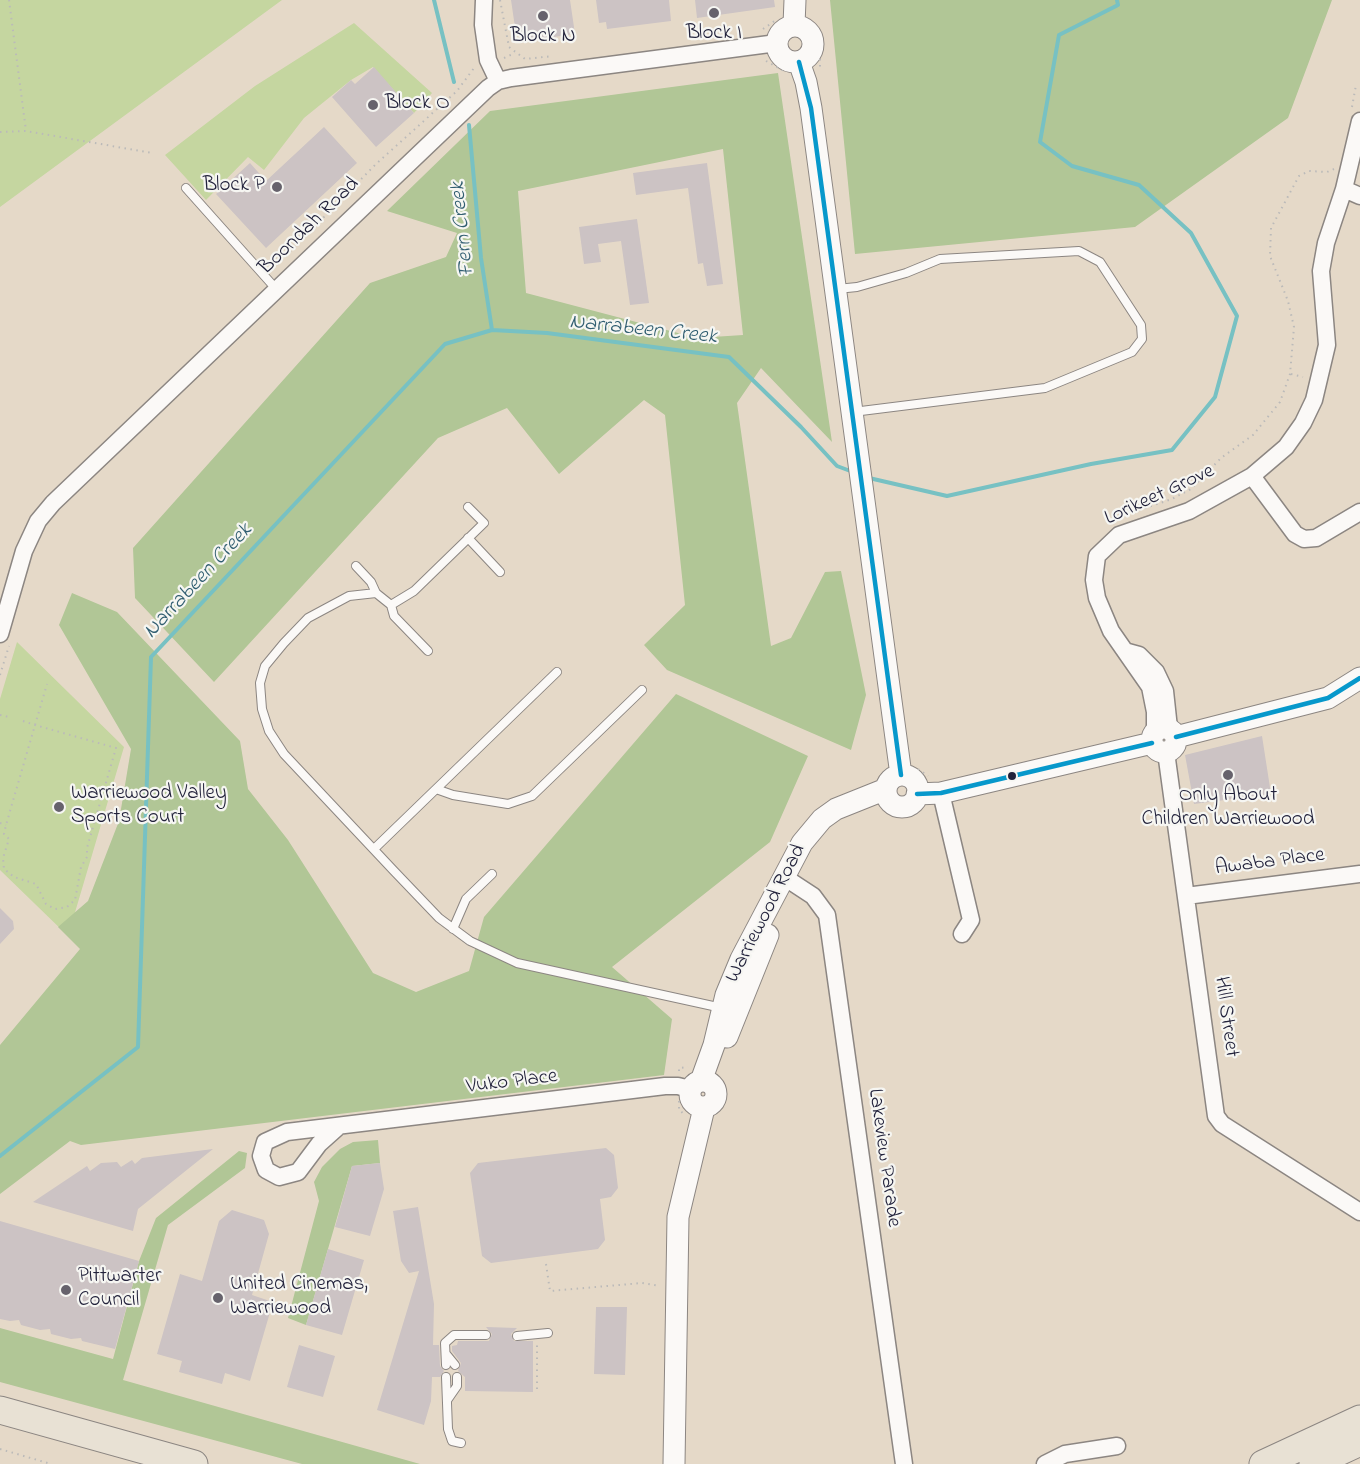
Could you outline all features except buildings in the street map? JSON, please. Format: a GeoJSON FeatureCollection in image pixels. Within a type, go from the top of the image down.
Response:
{"type":"FeatureCollection","features":[{"type":"Feature","properties":{"kind":"highway"},"geometry":{"type":"LineString","coordinates":[[0,1410],[194,1464]]}},
{"type":"Feature","properties":{"kind":"highway"},"geometry":{"type":"LineString","coordinates":[[1263,1464],[1360,1419]]}},
{"type":"Feature","properties":{"kind":"highway"},"geometry":{"type":"LineString","coordinates":[[0,1430],[124,1464]]}},
{"type":"Feature","properties":{"kind":"highway"},"geometry":{"type":"LineString","coordinates":[[1313,1464],[1360,1442]]}},
{"type":"Feature","properties":{"kind":"street"},"geometry":{"type":"LineString","coordinates":[[486,0],[499,58],[498,81],[777,43]]}},
{"type":"Feature","properties":{"kind":"street"},"geometry":{"type":"LineString","coordinates":[[787,21],[806,28],[814,45],[809,56],[799,62],[786,59],[781,55],[777,43],[795,0]]}},
{"type":"Feature","properties":{"kind":"street"},"geometry":{"type":"LineString","coordinates":[[799,62],[811,108],[837,289],[898,782],[914,780],[917,794],[937,785],[1164,738],[1319,700],[1342,691],[1360,678]]}},
{"type":"Feature","properties":{"kind":"street","name":"Boondah Road"},"geometry":{"type":"LineString","coordinates":[[5,637],[24,551],[38,521],[498,81]]}},
{"type":"Feature","properties":{"kind":"street","name":"Lorikeet Grove"},"geometry":{"type":"LineString","coordinates":[[1164,738],[1165,691],[1156,672],[1140,655],[1128,652],[1111,631],[1095,589],[1094,567],[1102,549],[1119,535],[1189,511],[1252,476],[1286,447],[1303,423],[1314,400],[1327,345],[1321,271],[1326,243],[1344,189],[1356,117]]}},
{"type":"Feature","properties":{"kind":"street"},"geometry":{"type":"LineString","coordinates":[[1344,189],[1360,196]]}},
{"type":"Feature","properties":{"kind":"street"},"geometry":{"type":"LineString","coordinates":[[1252,476],[1295,534],[1304,539],[1316,538],[1360,512]]}},
{"type":"Feature","properties":{"kind":"street","name":"Hill Street"},"geometry":{"type":"LineString","coordinates":[[1164,738],[1216,1116],[1222,1124],[1360,1212]]}},
{"type":"Feature","properties":{"kind":"street","name":"Warriewood Road"},"geometry":{"type":"LineString","coordinates":[[695,1081],[714,1045],[722,1008],[741,959],[790,880],[819,841],[838,822],[861,809],[898,782]]}},
{"type":"Feature","properties":{"kind":"street"},"geometry":{"type":"LineString","coordinates":[[937,785],[971,920],[962,934]]}},
{"type":"Feature","properties":{"kind":"street","name":"Awaba Place"},"geometry":{"type":"LineString","coordinates":[[1186,896],[1360,874]]}},
{"type":"Feature","properties":{"kind":"street","name":"Warriewood Road"},"geometry":{"type":"LineString","coordinates":[[695,1081],[759,954],[790,880]]}},
{"type":"Feature","properties":{"kind":"street","name":"Lakeview Parade"},"geometry":{"type":"LineString","coordinates":[[790,880],[813,896],[827,915],[904,1464]]}},
{"type":"Feature","properties":{"kind":"street"},"geometry":{"type":"LineString","coordinates":[[674,1464],[678,1217],[695,1113],[714,1103],[716,1098],[714,1087],[695,1081]]}},
{"type":"Feature","properties":{"kind":"street","name":"Vuko Place"},"geometry":{"type":"LineString","coordinates":[[338,1127],[695,1081]]}},
{"type":"Feature","properties":{"kind":"street"},"geometry":{"type":"LineString","coordinates":[[1045,1464],[1065,1454],[1117,1446]]}},
{"type":"Feature","properties":{"kind":"lane"},"geometry":{"type":"LineString","coordinates":[[186,188],[277,290]]}},
{"type":"Feature","properties":{"kind":"lane"},"geometry":{"type":"LineString","coordinates":[[837,289],[857,287],[940,259],[1079,251],[1100,262],[1141,325],[1142,339],[1132,352],[1044,388],[853,411]]}},
{"type":"Feature","properties":{"kind":"lane"},"geometry":{"type":"LineString","coordinates":[[391,605],[414,591],[484,523],[468,507]]}},
{"type":"Feature","properties":{"kind":"lane"},"geometry":{"type":"LineString","coordinates":[[468,538],[500,572]]}},
{"type":"Feature","properties":{"kind":"lane"},"geometry":{"type":"LineString","coordinates":[[356,566],[371,582],[376,593],[391,605],[394,616],[428,651]]}},
{"type":"Feature","properties":{"kind":"lane"},"geometry":{"type":"LineString","coordinates":[[376,593],[349,596],[308,618],[265,666],[260,683],[262,709],[269,731],[284,753],[439,918],[470,941],[517,963],[722,1008]]}},
{"type":"Feature","properties":{"kind":"lane"},"geometry":{"type":"LineString","coordinates":[[374,849],[557,672]]}},
{"type":"Feature","properties":{"kind":"lane"},"geometry":{"type":"LineString","coordinates":[[436,789],[453,795],[508,804],[532,796],[642,690]]}},
{"type":"Feature","properties":{"kind":"lane"},"geometry":{"type":"LineString","coordinates":[[453,928],[466,898],[492,874]]}},
{"type":"Feature","properties":{"kind":"lane"},"geometry":{"type":"LineString","coordinates":[[517,1336],[549,1333]]}},
{"type":"Feature","properties":{"kind":"lane"},"geometry":{"type":"LineString","coordinates":[[450,1365],[445,1343],[453,1335],[486,1335]]}},
{"type":"Feature","properties":{"kind":"lane"},"geometry":{"type":"LineString","coordinates":[[446,1377],[448,1429],[452,1441],[461,1443]]}},
{"type":"Feature","properties":{"kind":"lane"},"geometry":{"type":"LineString","coordinates":[[448,1399],[457,1386],[457,1377]]}},
{"type":"Feature","properties":{"kind":"path"},"geometry":{"type":"LineString","coordinates":[[9,0],[26,131]]}},
{"type":"Feature","properties":{"kind":"path"},"geometry":{"type":"LineString","coordinates":[[500,0],[509,47],[515,53]]}},
{"type":"Feature","properties":{"kind":"path"},"geometry":{"type":"LineString","coordinates":[[760,30],[772,24],[787,21]]}},
{"type":"Feature","properties":{"kind":"path"},"geometry":{"type":"LineString","coordinates":[[820,35],[820,75]]}},
{"type":"Feature","properties":{"kind":"path"},"geometry":{"type":"LineString","coordinates":[[266,276],[375,165],[457,91],[477,62]]}},
{"type":"Feature","properties":{"kind":"path"},"geometry":{"type":"LineString","coordinates":[[1356,85],[1356,117]]}},
{"type":"Feature","properties":{"kind":"path"},"geometry":{"type":"LineString","coordinates":[[0,132],[26,131],[152,153]]}},
{"type":"Feature","properties":{"kind":"path"},"geometry":{"type":"LineString","coordinates":[[1114,520],[1191,489],[1221,458],[1264,424],[1280,402],[1290,374],[1294,327],[1288,301],[1270,256],[1271,228],[1299,176],[1309,171],[1331,171],[1339,164]]}},
{"type":"Feature","properties":{"kind":"path"},"geometry":{"type":"LineString","coordinates":[[1290,374],[1312,379]]}},
{"type":"Feature","properties":{"kind":"path"},"geometry":{"type":"LineString","coordinates":[[0,675],[5,637]]}},
{"type":"Feature","properties":{"kind":"path"},"geometry":{"type":"LineString","coordinates":[[23,721],[35,725],[116,748],[87,848],[87,857],[81,867],[75,900],[67,907],[55,909],[46,904],[36,884],[14,878],[4,869],[3,858],[9,839],[4,834],[6,825],[35,725],[47,684]]}},
{"type":"Feature","properties":{"kind":"path"},"geometry":{"type":"LineString","coordinates":[[0,715],[9,717]]}},
{"type":"Feature","properties":{"kind":"path"},"geometry":{"type":"LineString","coordinates":[[898,782],[919,770],[937,785]]}},
{"type":"Feature","properties":{"kind":"path"},"geometry":{"type":"LineString","coordinates":[[0,823],[6,825]]}},
{"type":"Feature","properties":{"kind":"path"},"geometry":{"type":"LineString","coordinates":[[695,1081],[679,1110],[695,1113]]}},
{"type":"Feature","properties":{"kind":"path"},"geometry":{"type":"LineString","coordinates":[[546,1264],[550,1291],[642,1283],[660,1286]]}},
{"type":"Feature","properties":{"kind":"path"},"geometry":{"type":"LineString","coordinates":[[659,1292],[660,1275]]}},
{"type":"Feature","properties":{"kind":"path"},"geometry":{"type":"LineString","coordinates":[[537,1345],[537,1389]]}},
{"type":"Feature","properties":{"kind":"path"},"geometry":{"type":"LineString","coordinates":[[0,1449],[51,1464]]}},
{"type":"Feature","properties":{"kind":"green space"},"geometry":{"type":"Polygon","coordinates":[[[0,0],[282,0],[0,207],[0,0]]]}},
{"type":"Feature","properties":{"kind":"green space"},"geometry":{"type":"Polygon","coordinates":[[[830,0],[1332,0],[1288,118],[1135,227],[855,254],[830,0]]]}},
{"type":"Feature","properties":{"kind":"green space"},"geometry":{"type":"Polygon","coordinates":[[[354,23],[432,93],[414,113],[373,67],[351,80],[304,118],[264,170],[248,157],[206,200],[165,155],[255,86],[354,23]]]}},
{"type":"Feature","properties":{"kind":"green space"},"geometry":{"type":"Polygon","coordinates":[[[778,73],[832,442],[761,368],[737,403],[771,646],[791,638],[825,572],[841,571],[866,695],[851,750],[667,670],[644,645],[685,605],[665,415],[644,400],[559,474],[507,408],[438,438],[214,682],[135,598],[133,548],[370,283],[446,257],[457,233],[387,211],[490,111],[778,73]],[[723,149],[518,191],[526,293],[697,338],[743,335],[723,149]]]}},
{"type":"Feature","properties":{"kind":"green space"},"geometry":{"type":"Polygon","coordinates":[[[72,593],[117,612],[240,741],[248,789],[288,840],[373,973],[416,992],[469,971],[484,917],[676,694],[808,756],[770,842],[612,967],[672,1019],[664,1075],[81,1145],[70,1141],[0,1194],[0,1045],[80,949],[58,927],[88,901],[119,821],[131,749],[59,625],[72,593]]]}},
{"type":"Feature","properties":{"kind":"green space"},"geometry":{"type":"Polygon","coordinates":[[[17,642],[124,747],[68,936],[0,870],[0,699],[17,642]]]}},
{"type":"Feature","properties":{"kind":"green space"},"geometry":{"type":"Polygon","coordinates":[[[378,1140],[380,1163],[352,1166],[306,1325],[288,1318],[319,1201],[314,1182],[322,1167],[340,1149],[353,1142],[378,1140]]]}},
{"type":"Feature","properties":{"kind":"green space"},"geometry":{"type":"Polygon","coordinates":[[[239,1151],[247,1153],[245,1168],[168,1225],[123,1380],[420,1464],[302,1464],[0,1382],[0,1328],[113,1359],[139,1261],[156,1218],[239,1151]]]}},
{"type":"Feature","properties":{"kind":"waterway","name":"Fern Creek"},"geometry":{"type":"LineString","coordinates":[[434,0],[454,82]]}},
{"type":"Feature","properties":{"kind":"waterway","name":"Narrabeen Creek"},"geometry":{"type":"LineString","coordinates":[[869,478],[947,496],[1091,464],[1172,450],[1215,397],[1237,316],[1191,233],[1139,185],[1072,166],[1040,142],[1059,35],[1118,5],[1117,0]]}},
{"type":"Feature","properties":{"kind":"waterway","name":"Fern Creek"},"geometry":{"type":"LineString","coordinates":[[469,125],[481,258],[492,330]]}},
{"type":"Feature","properties":{"kind":"waterway","name":"Narrabeen Creek"},"geometry":{"type":"LineString","coordinates":[[0,1156],[138,1047],[151,657],[445,344],[492,330],[547,333],[729,357],[801,427],[837,466],[853,472]]}},
{"type":"Feature","properties":{"kind":"transit line"},"geometry":{"type":"LineString","coordinates":[[799,62],[811,108],[901,775]]}},
{"type":"Feature","properties":{"kind":"transit line"},"geometry":{"type":"LineString","coordinates":[[1176,737],[1328,698],[1360,678]]}},
{"type":"Feature","properties":{"kind":"transit line"},"geometry":{"type":"LineString","coordinates":[[917,794],[941,793],[1152,743]]}},
{"type":"Feature","properties":{"kind":"place","name":"Block I"},"geometry":{"type":"Point","coordinates":[714,13]}},
{"type":"Feature","properties":{"kind":"place","name":"Block N"},"geometry":{"type":"Point","coordinates":[543,16]}},
{"type":"Feature","properties":{"kind":"place","name":"Block O"},"geometry":{"type":"Point","coordinates":[373,105]}},
{"type":"Feature","properties":{"kind":"place","name":"Block P"},"geometry":{"type":"Point","coordinates":[277,187]}},
{"type":"Feature","properties":{"kind":"place","name":"Only About Children Warriewood"},"geometry":{"type":"Point","coordinates":[1228,775]}},
{"type":"Feature","properties":{"kind":"place","name":"Warriewood Valley Sports Court"},"geometry":{"type":"Point","coordinates":[59,807]}},
{"type":"Feature","properties":{"kind":"place","name":"Pittwarter Council"},"geometry":{"type":"Point","coordinates":[66,1290]}},
{"type":"Feature","properties":{"kind":"place","name":"United Cinemas, Warriewood"},"geometry":{"type":"Point","coordinates":[218,1298]}}]}
